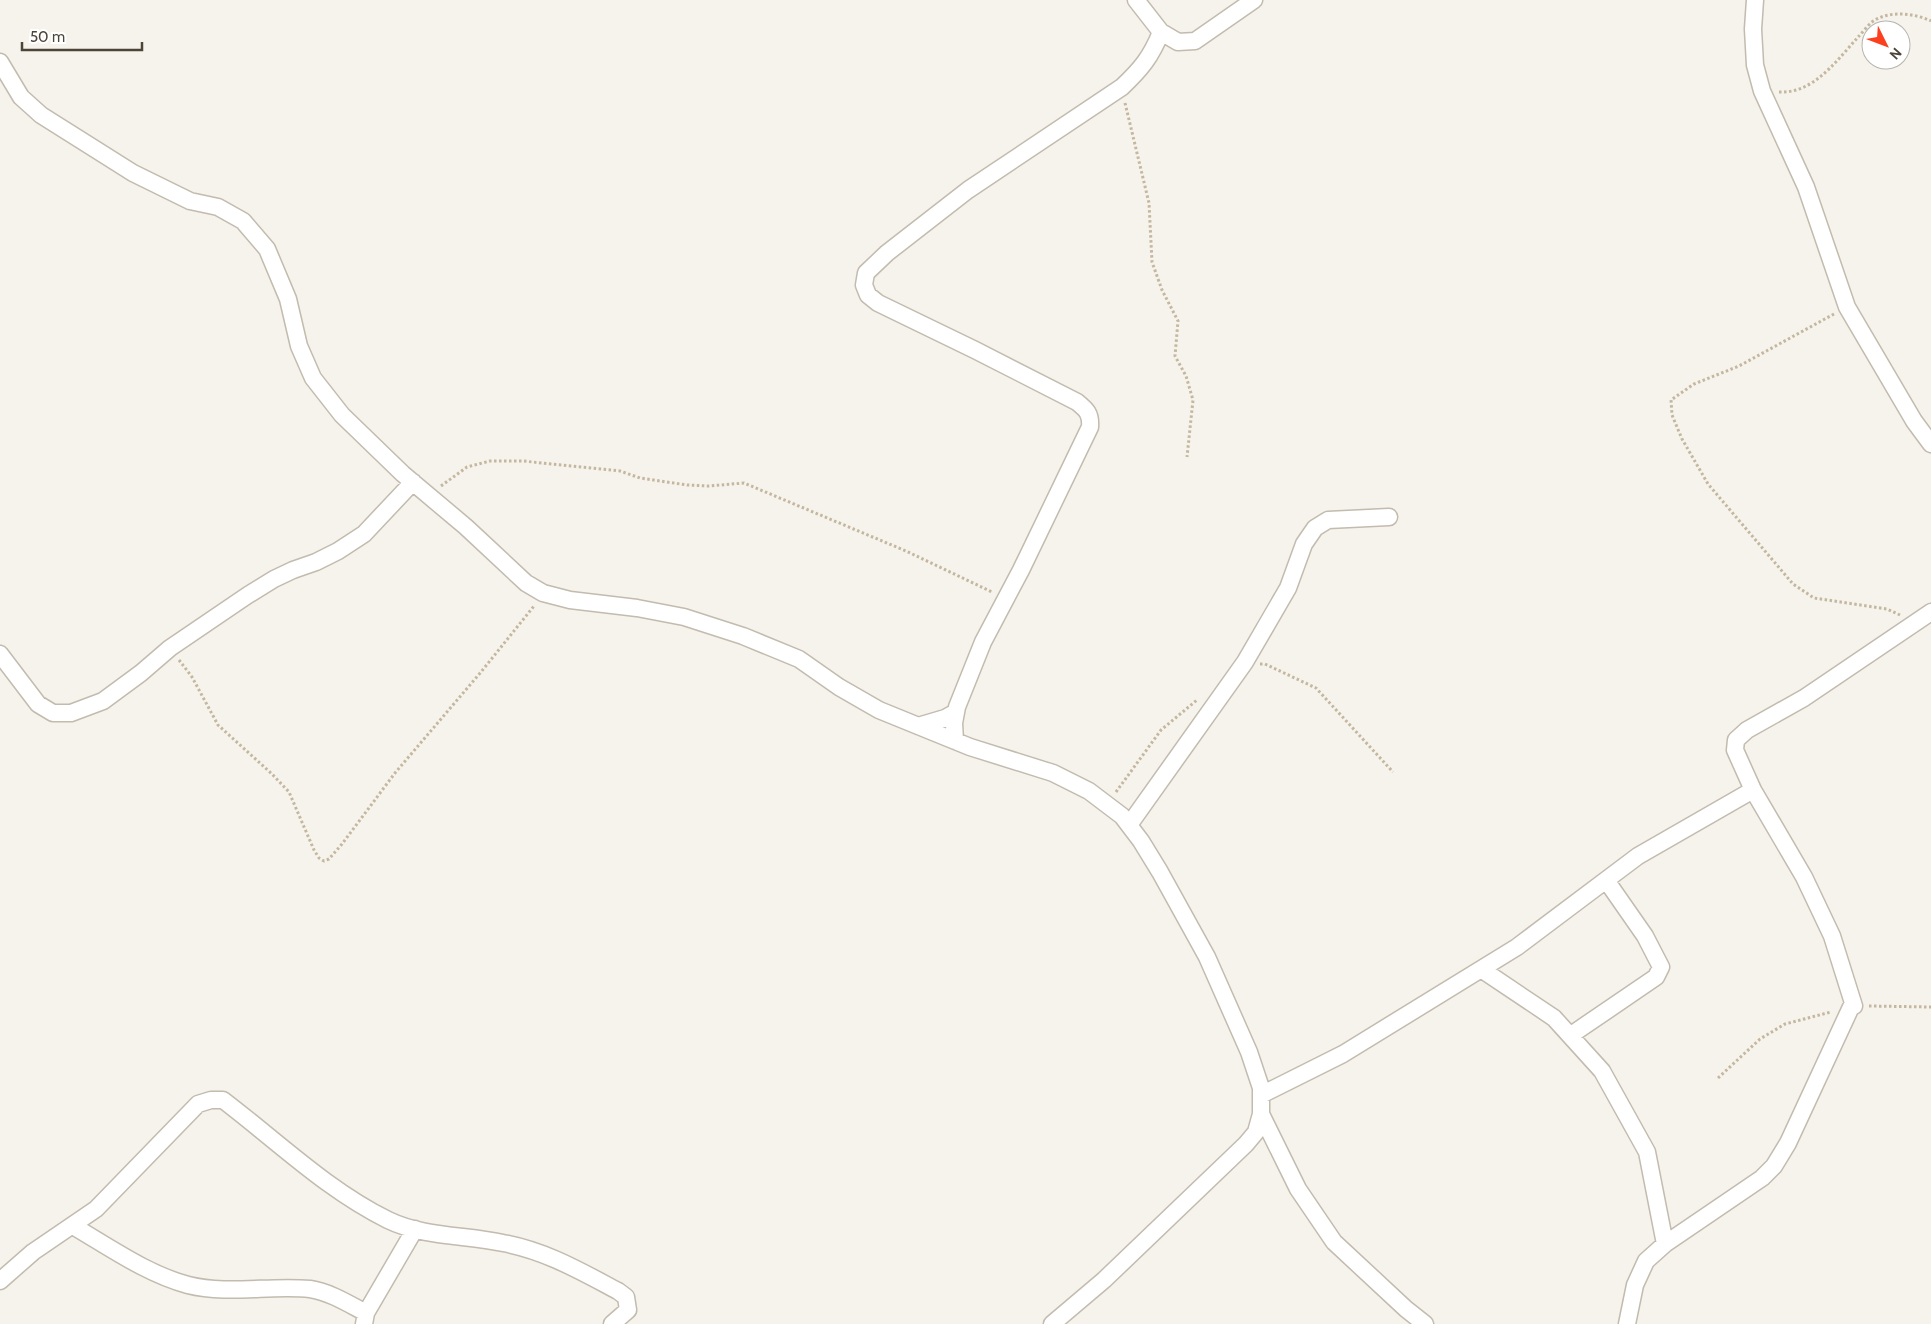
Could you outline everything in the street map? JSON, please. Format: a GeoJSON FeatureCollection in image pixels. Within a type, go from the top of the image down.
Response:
{"type":"FeatureCollection","features":[{"type":"Feature","properties":{"kind":"street"},"geometry":{"type":"LineString","coordinates":[[1136,0],[1161,32],[1178,42],[1195,41],[1254,0]]}},
{"type":"Feature","properties":{"kind":"street"},"geometry":{"type":"LineString","coordinates":[[1755,0],[1752,29],[1755,65],[1762,91],[1806,187],[1847,307],[1914,421],[1931,444]]}},
{"type":"Feature","properties":{"kind":"street"},"geometry":{"type":"LineString","coordinates":[[955,741],[954,723],[956,712],[983,642],[1090,428],[1091,418],[1088,411],[1065,396],[878,303],[868,295],[864,285],[866,273],[887,253],[968,190],[1122,87],[1147,61],[1161,32]]}},
{"type":"Feature","properties":{"kind":"street"},"geometry":{"type":"LineString","coordinates":[[0,62],[21,97],[48,120],[141,178],[190,200],[218,207],[243,221],[267,250],[288,299],[298,346],[313,378],[342,415],[413,482],[526,582],[543,593],[570,600],[637,608],[684,618],[743,636],[800,659],[840,687],[879,710],[955,741],[1053,773],[1089,791],[1122,816],[1141,841],[1160,872],[1207,957],[1249,1052],[1261,1088],[1261,1114],[1256,1132],[1246,1144],[1104,1280],[1052,1324]]}},
{"type":"Feature","properties":{"kind":"street"},"geometry":{"type":"LineString","coordinates":[[0,654],[38,704],[53,713],[71,713],[102,701],[142,673],[170,648],[274,578],[316,562],[364,534],[413,482]]}},
{"type":"Feature","properties":{"kind":"street"},"geometry":{"type":"LineString","coordinates":[[1129,825],[1245,662],[1288,588],[1304,544],[1315,528],[1328,520],[1389,517]]}},
{"type":"Feature","properties":{"kind":"street"},"geometry":{"type":"LineString","coordinates":[[1627,1324],[1635,1285],[1646,1261],[1665,1244],[1762,1178],[1774,1166],[1788,1142],[1852,1006],[1832,936],[1804,877],[1753,790],[1735,750],[1736,740],[1747,730],[1804,698],[1931,612]]}},
{"type":"Feature","properties":{"kind":"street"},"geometry":{"type":"LineString","coordinates":[[918,726],[945,718],[956,712]]}},
{"type":"Feature","properties":{"kind":"street"},"geometry":{"type":"LineString","coordinates":[[1261,1095],[1343,1054],[1517,947],[1638,856],[1753,790]]}},
{"type":"Feature","properties":{"kind":"street"},"geometry":{"type":"LineString","coordinates":[[1571,1035],[1656,977],[1661,967],[1645,936],[1606,880]]}},
{"type":"Feature","properties":{"kind":"street"},"geometry":{"type":"LineString","coordinates":[[1481,969],[1554,1018],[1602,1071],[1647,1152],[1665,1244]]}},
{"type":"Feature","properties":{"kind":"street"},"geometry":{"type":"LineString","coordinates":[[0,1281],[33,1252],[96,1209],[198,1104],[211,1100],[223,1100],[329,1184],[389,1220],[415,1229],[504,1243],[551,1256],[618,1291],[626,1297],[628,1310],[612,1324]]}},
{"type":"Feature","properties":{"kind":"street"},"geometry":{"type":"LineString","coordinates":[[1261,1114],[1298,1189],[1334,1242],[1406,1310],[1425,1324]]}},
{"type":"Feature","properties":{"kind":"street"},"geometry":{"type":"LineString","coordinates":[[73,1226],[160,1275],[189,1285],[229,1290],[311,1289],[334,1296],[365,1319],[415,1229]]}},
{"type":"Feature","properties":{"kind":"path"},"geometry":{"type":"LineString","coordinates":[[1762,91],[1787,92],[1809,84],[1823,75],[1873,21],[1891,14],[1918,15],[1931,21]]}},
{"type":"Feature","properties":{"kind":"path"},"geometry":{"type":"LineString","coordinates":[[1122,87],[1149,203],[1152,262],[1162,290],[1178,321],[1175,356],[1186,376],[1193,400],[1187,457]]}},
{"type":"Feature","properties":{"kind":"path"},"geometry":{"type":"LineString","coordinates":[[1847,307],[1739,366],[1694,384],[1671,400],[1672,414],[1682,439],[1708,484],[1793,584],[1814,598],[1887,608],[1915,623]]}},
{"type":"Feature","properties":{"kind":"path"},"geometry":{"type":"LineString","coordinates":[[430,496],[467,467],[490,461],[522,461],[620,471],[640,478],[688,485],[744,483],[906,551],[1006,599]]}},
{"type":"Feature","properties":{"kind":"path"},"geometry":{"type":"LineString","coordinates":[[170,648],[192,677],[218,725],[289,792],[314,850],[319,858],[324,861],[329,859],[342,844],[395,773],[481,672],[543,593]]}},
{"type":"Feature","properties":{"kind":"path"},"geometry":{"type":"LineString","coordinates":[[1245,662],[1265,664],[1316,688],[1393,772]]}},
{"type":"Feature","properties":{"kind":"path"},"geometry":{"type":"LineString","coordinates":[[1107,805],[1161,730],[1198,700]]}},
{"type":"Feature","properties":{"kind":"path"},"geometry":{"type":"LineString","coordinates":[[1718,1078],[1760,1039],[1785,1024],[1852,1006],[1931,1007]]}}]}
